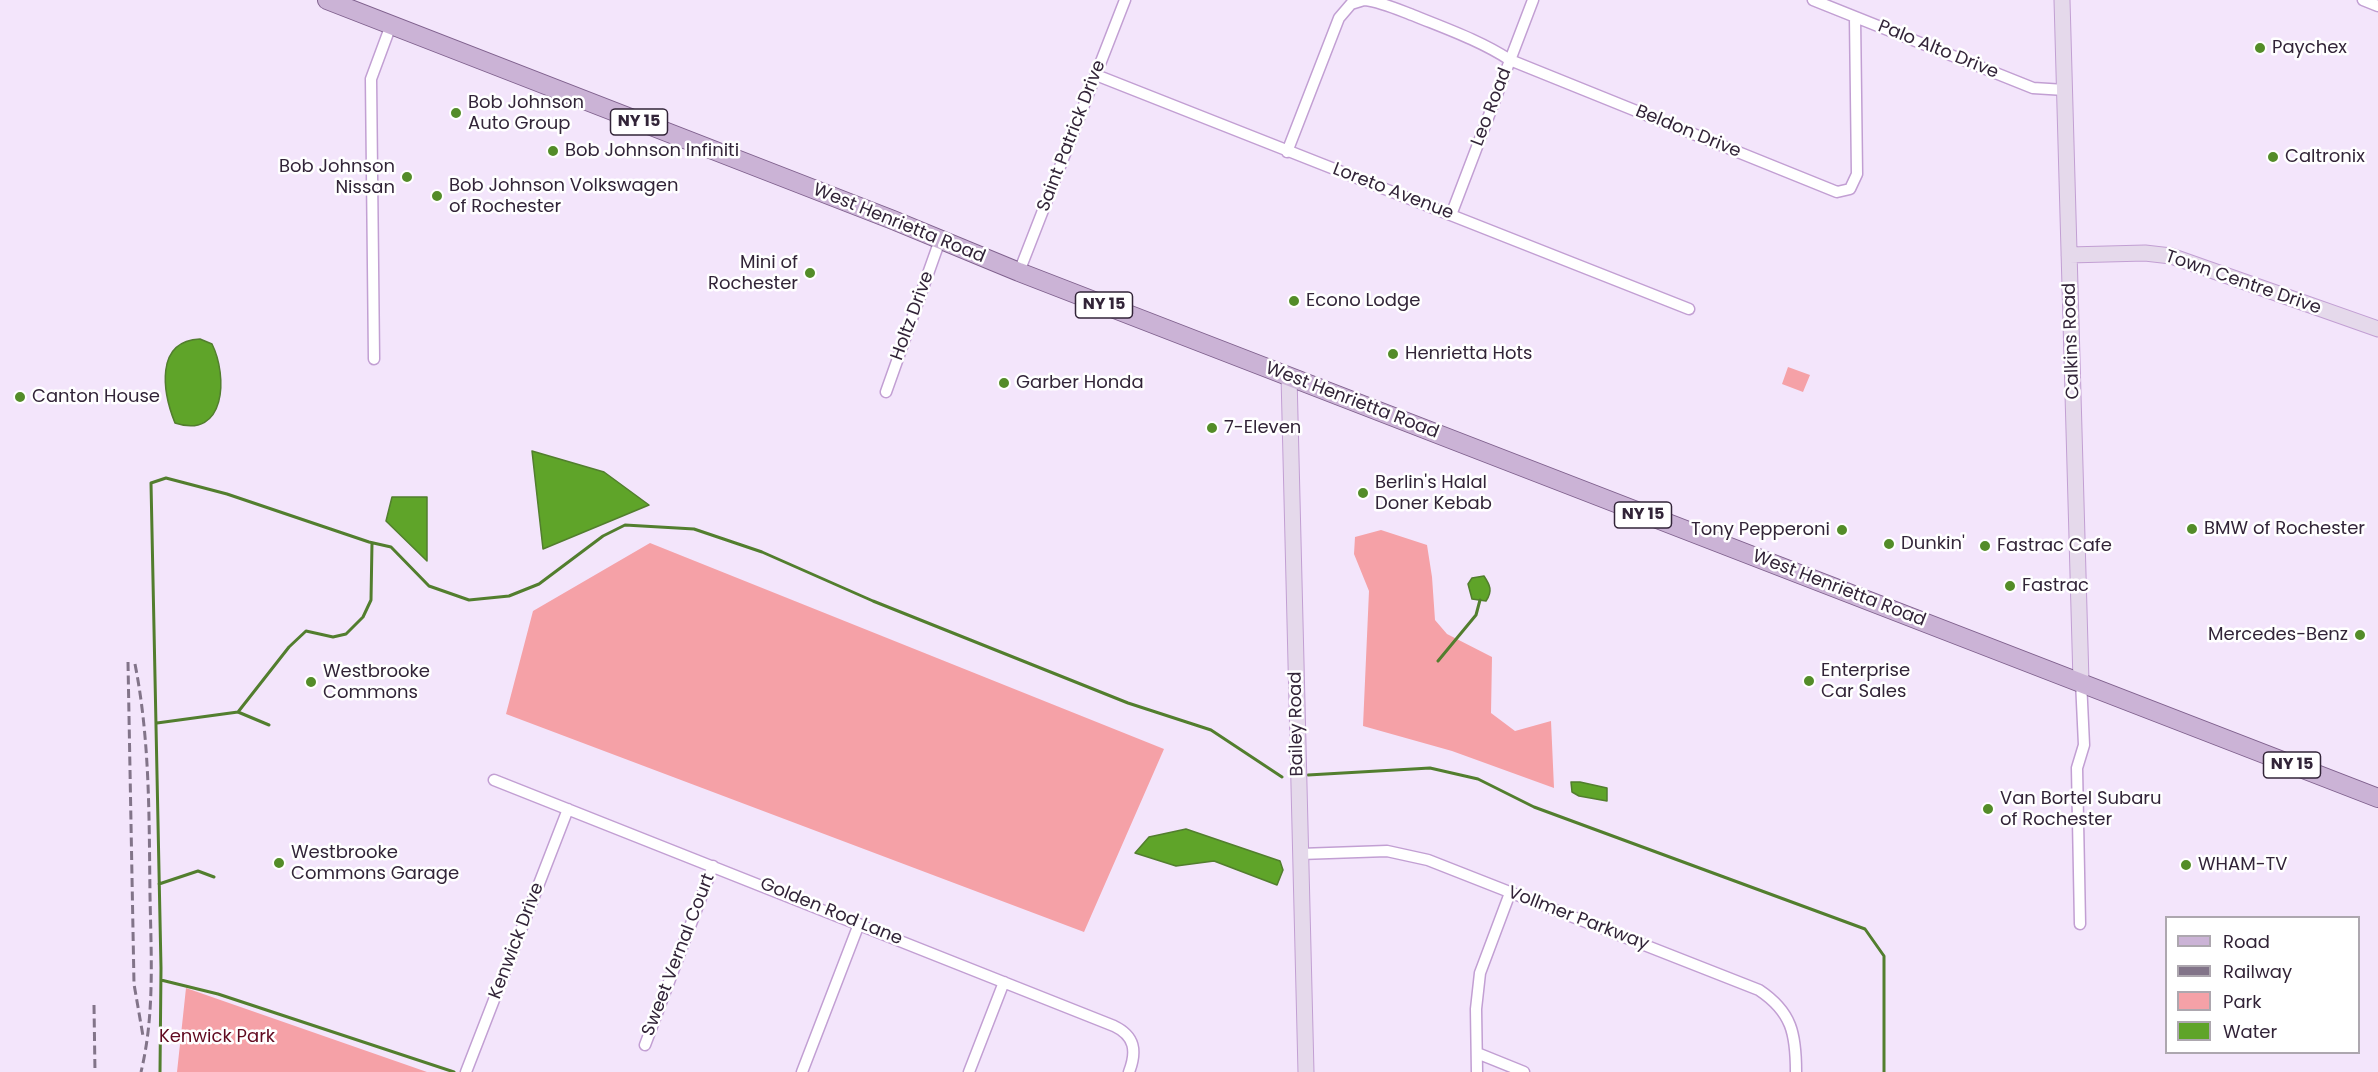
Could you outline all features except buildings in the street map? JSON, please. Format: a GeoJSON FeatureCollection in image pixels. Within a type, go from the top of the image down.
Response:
{"type":"FeatureCollection","features":[{"type":"Feature","properties":{"kind":"main road","name":"West Henrietta Road"},"geometry":{"type":"LineString","coordinates":[[327,0],[1019,273],[1658,521],[2081,681],[2378,798]]}},
{"type":"Feature","properties":{"kind":"street","name":"Saint Patrick Drive"},"geometry":{"type":"LineString","coordinates":[[1019,273],[1125,0]]}},
{"type":"Feature","properties":{"kind":"street","name":"Beldon Drive"},"geometry":{"type":"LineString","coordinates":[[1287,152],[1340,18],[1350,4],[1365,0],[1383,4],[1449,30],[1492,48],[1510,60],[1826,189],[1845,191],[1855,183],[1857,174],[1855,17]]}},
{"type":"Feature","properties":{"kind":"street","name":"Leo Road"},"geometry":{"type":"LineString","coordinates":[[1451,214],[1533,0]]}},
{"type":"Feature","properties":{"kind":"street","name":"Palo Alto Drive"},"geometry":{"type":"LineString","coordinates":[[1813,0],[2033,88],[2065,90]]}},
{"type":"Feature","properties":{"kind":"street","name":"Calkins Road"},"geometry":{"type":"LineString","coordinates":[[2062,0],[2081,681]]}},
{"type":"Feature","properties":{"kind":"street"},"geometry":{"type":"LineString","coordinates":[[2363,0],[2378,6]]}},
{"type":"Feature","properties":{"kind":"street"},"geometry":{"type":"LineString","coordinates":[[374,359],[371,79],[391,25]]}},
{"type":"Feature","properties":{"kind":"street","name":"Loreto Avenue"},"geometry":{"type":"LineString","coordinates":[[1096,75],[1689,309]]}},
{"type":"Feature","properties":{"kind":"street","name":"Holtz Drive"},"geometry":{"type":"LineString","coordinates":[[886,392],[940,240]]}},
{"type":"Feature","properties":{"kind":"street","name":"Town Centre Drive"},"geometry":{"type":"LineString","coordinates":[[2070,255],[2145,253],[2171,256],[2378,329]]}},
{"type":"Feature","properties":{"kind":"street","name":"Bailey Road"},"geometry":{"type":"LineString","coordinates":[[1289,376],[1306,1072]]}},
{"type":"Feature","properties":{"kind":"street"},"geometry":{"type":"LineString","coordinates":[[2080,924],[2077,768],[2084,745],[2081,681]]}},
{"type":"Feature","properties":{"kind":"street","name":"Golden Rod Lane"},"geometry":{"type":"LineString","coordinates":[[494,780],[1121,1029],[1131,1038],[1133,1044],[1133,1059],[1129,1072]]}},
{"type":"Feature","properties":{"kind":"street","name":"Kenwick Drive"},"geometry":{"type":"LineString","coordinates":[[466,1072],[568,809]]}},
{"type":"Feature","properties":{"kind":"street","name":"Vollmer Parkway"},"geometry":{"type":"LineString","coordinates":[[1300,854],[1358,850],[1405,854],[1428,860],[1759,990],[1771,998],[1787,1017],[1796,1043],[1796,1072]]}},
{"type":"Feature","properties":{"kind":"street","name":"Sweet Vernal Court"},"geometry":{"type":"LineString","coordinates":[[645,1045],[713,866]]}},
{"type":"Feature","properties":{"kind":"street"},"geometry":{"type":"LineString","coordinates":[[1478,1072],[1476,1009],[1480,973],[1510,893]]}},
{"type":"Feature","properties":{"kind":"street"},"geometry":{"type":"LineString","coordinates":[[802,1072],[859,924]]}},
{"type":"Feature","properties":{"kind":"street"},"geometry":{"type":"LineString","coordinates":[[969,1072],[1004,982]]}},
{"type":"Feature","properties":{"kind":"street"},"geometry":{"type":"LineString","coordinates":[[1477,1053],[1524,1072]]}},
{"type":"Feature","properties":{"kind":"green space"},"geometry":{"type":"Polygon","coordinates":[[[1788,367],[1810,375],[1803,392],[1782,384],[1788,367]]]}},
{"type":"Feature","properties":{"kind":"green space"},"geometry":{"type":"Polygon","coordinates":[[[1381,530],[1427,545],[1435,620],[1447,634],[1492,657],[1491,713],[1515,731],[1551,721],[1554,788],[1452,751],[1363,726],[1369,591],[1354,554],[1355,537],[1381,530]]]}},
{"type":"Feature","properties":{"kind":"green space"},"geometry":{"type":"Polygon","coordinates":[[[650,543],[1164,749],[1084,932],[506,714],[533,611],[650,543]]]}},
{"type":"Feature","properties":{"kind":"green space","name":"Kenwick Park"},"geometry":{"type":"Polygon","coordinates":[[[186,988],[427,1072],[177,1072],[186,988]]]}},
{"type":"Feature","properties":{"kind":"water"},"geometry":{"type":"Polygon","coordinates":[[[200,339],[212,344],[217,357],[221,388],[219,402],[213,414],[205,422],[192,426],[175,423],[167,398],[166,370],[169,359],[175,349],[185,342],[200,339]]]}},
{"type":"Feature","properties":{"kind":"water"},"geometry":{"type":"Polygon","coordinates":[[[532,451],[604,472],[649,505],[543,549],[532,451]]]}},
{"type":"Feature","properties":{"kind":"water"},"geometry":{"type":"Polygon","coordinates":[[[392,497],[427,497],[427,561],[386,521],[392,497]]]}},
{"type":"Feature","properties":{"kind":"water"},"geometry":{"type":"Polygon","coordinates":[[[1484,576],[1490,588],[1486,601],[1472,599],[1468,584],[1472,578],[1484,576]]]}},
{"type":"Feature","properties":{"kind":"water"},"geometry":{"type":"Polygon","coordinates":[[[1571,782],[1607,788],[1607,801],[1579,796],[1572,792],[1571,782]]]}},
{"type":"Feature","properties":{"kind":"water"},"geometry":{"type":"Polygon","coordinates":[[[1186,829],[1280,861],[1283,870],[1277,885],[1214,861],[1176,866],[1135,853],[1149,837],[1186,829]]]}},
{"type":"Feature","properties":{"kind":"waterway"},"geometry":{"type":"LineString","coordinates":[[160,1072],[161,968],[151,483],[166,478],[227,494],[369,542],[391,547],[429,586],[469,600],[509,596],[539,584],[603,536],[625,525],[694,529],[762,552],[873,601],[1128,703],[1211,730],[1282,777]]}},
{"type":"Feature","properties":{"kind":"waterway"},"geometry":{"type":"LineString","coordinates":[[157,723],[238,712],[289,647],[306,631],[333,637],[346,634],[363,617],[371,600],[372,543]]}},
{"type":"Feature","properties":{"kind":"waterway"},"geometry":{"type":"LineString","coordinates":[[1438,661],[1476,615],[1480,600]]}},
{"type":"Feature","properties":{"kind":"waterway"},"geometry":{"type":"LineString","coordinates":[[238,712],[269,725]]}},
{"type":"Feature","properties":{"kind":"waterway"},"geometry":{"type":"LineString","coordinates":[[1308,775],[1430,768],[1478,779],[1534,807],[1865,929],[1884,956],[1884,1072]]}},
{"type":"Feature","properties":{"kind":"waterway"},"geometry":{"type":"LineString","coordinates":[[159,884],[198,871],[214,877]]}},
{"type":"Feature","properties":{"kind":"waterway"},"geometry":{"type":"LineString","coordinates":[[161,980],[218,994],[454,1072]]}},
{"type":"Feature","properties":{"kind":"railway"},"geometry":{"type":"LineString","coordinates":[[128,662],[134,984],[143,1036]]}},
{"type":"Feature","properties":{"kind":"railway"},"geometry":{"type":"LineString","coordinates":[[135,664],[144,721],[148,779],[151,939],[150,1006],[141,1072]]}},
{"type":"Feature","properties":{"kind":"railway"},"geometry":{"type":"LineString","coordinates":[[94,1005],[95,1072]]}},
{"type":"Feature","properties":{"kind":"place","name":"Paychex"},"geometry":{"type":"Point","coordinates":[2260,48]}},
{"type":"Feature","properties":{"kind":"place","name":"Bob Johnson Auto Group"},"geometry":{"type":"Point","coordinates":[456,113]}},
{"type":"Feature","properties":{"kind":"place","name":"Bob Johnson Infiniti"},"geometry":{"type":"Point","coordinates":[553,151]}},
{"type":"Feature","properties":{"kind":"place","name":"Caltronix"},"geometry":{"type":"Point","coordinates":[2273,157]}},
{"type":"Feature","properties":{"kind":"place","name":"Bob Johnson Nissan"},"geometry":{"type":"Point","coordinates":[407,177]}},
{"type":"Feature","properties":{"kind":"place","name":"Bob Johnson Volkswagen of Rochester"},"geometry":{"type":"Point","coordinates":[437,196]}},
{"type":"Feature","properties":{"kind":"place","name":"Mini of Rochester"},"geometry":{"type":"Point","coordinates":[810,273]}},
{"type":"Feature","properties":{"kind":"place","name":"Econo Lodge"},"geometry":{"type":"Point","coordinates":[1294,301]}},
{"type":"Feature","properties":{"kind":"place","name":"Henrietta Hots"},"geometry":{"type":"Point","coordinates":[1393,354]}},
{"type":"Feature","properties":{"kind":"place","name":"Garber Honda"},"geometry":{"type":"Point","coordinates":[1004,383]}},
{"type":"Feature","properties":{"kind":"place","name":"Canton House"},"geometry":{"type":"Point","coordinates":[20,397]}},
{"type":"Feature","properties":{"kind":"place","name":"7-Eleven"},"geometry":{"type":"Point","coordinates":[1212,428]}},
{"type":"Feature","properties":{"kind":"place","name":"Berlin's Halal Doner Kebab"},"geometry":{"type":"Point","coordinates":[1363,493]}},
{"type":"Feature","properties":{"kind":"place","name":"BMW of Rochester"},"geometry":{"type":"Point","coordinates":[2192,529]}},
{"type":"Feature","properties":{"kind":"place","name":"Tony Pepperoni"},"geometry":{"type":"Point","coordinates":[1842,530]}},
{"type":"Feature","properties":{"kind":"place","name":"Dunkin'"},"geometry":{"type":"Point","coordinates":[1889,544]}},
{"type":"Feature","properties":{"kind":"place","name":"Fastrac Cafe"},"geometry":{"type":"Point","coordinates":[1985,546]}},
{"type":"Feature","properties":{"kind":"place","name":"Fastrac"},"geometry":{"type":"Point","coordinates":[2010,586]}},
{"type":"Feature","properties":{"kind":"place","name":"Mercedes-Benz"},"geometry":{"type":"Point","coordinates":[2360,635]}},
{"type":"Feature","properties":{"kind":"place","name":"Enterprise Car Sales"},"geometry":{"type":"Point","coordinates":[1809,681]}},
{"type":"Feature","properties":{"kind":"place","name":"Westbrooke Commons"},"geometry":{"type":"Point","coordinates":[311,682]}},
{"type":"Feature","properties":{"kind":"place","name":"Van Bortel Subaru of Rochester"},"geometry":{"type":"Point","coordinates":[1988,809]}},
{"type":"Feature","properties":{"kind":"place","name":"Westbrooke Commons Garage"},"geometry":{"type":"Point","coordinates":[279,863]}},
{"type":"Feature","properties":{"kind":"place","name":"WHAM-TV"},"geometry":{"type":"Point","coordinates":[2186,865]}}]}
